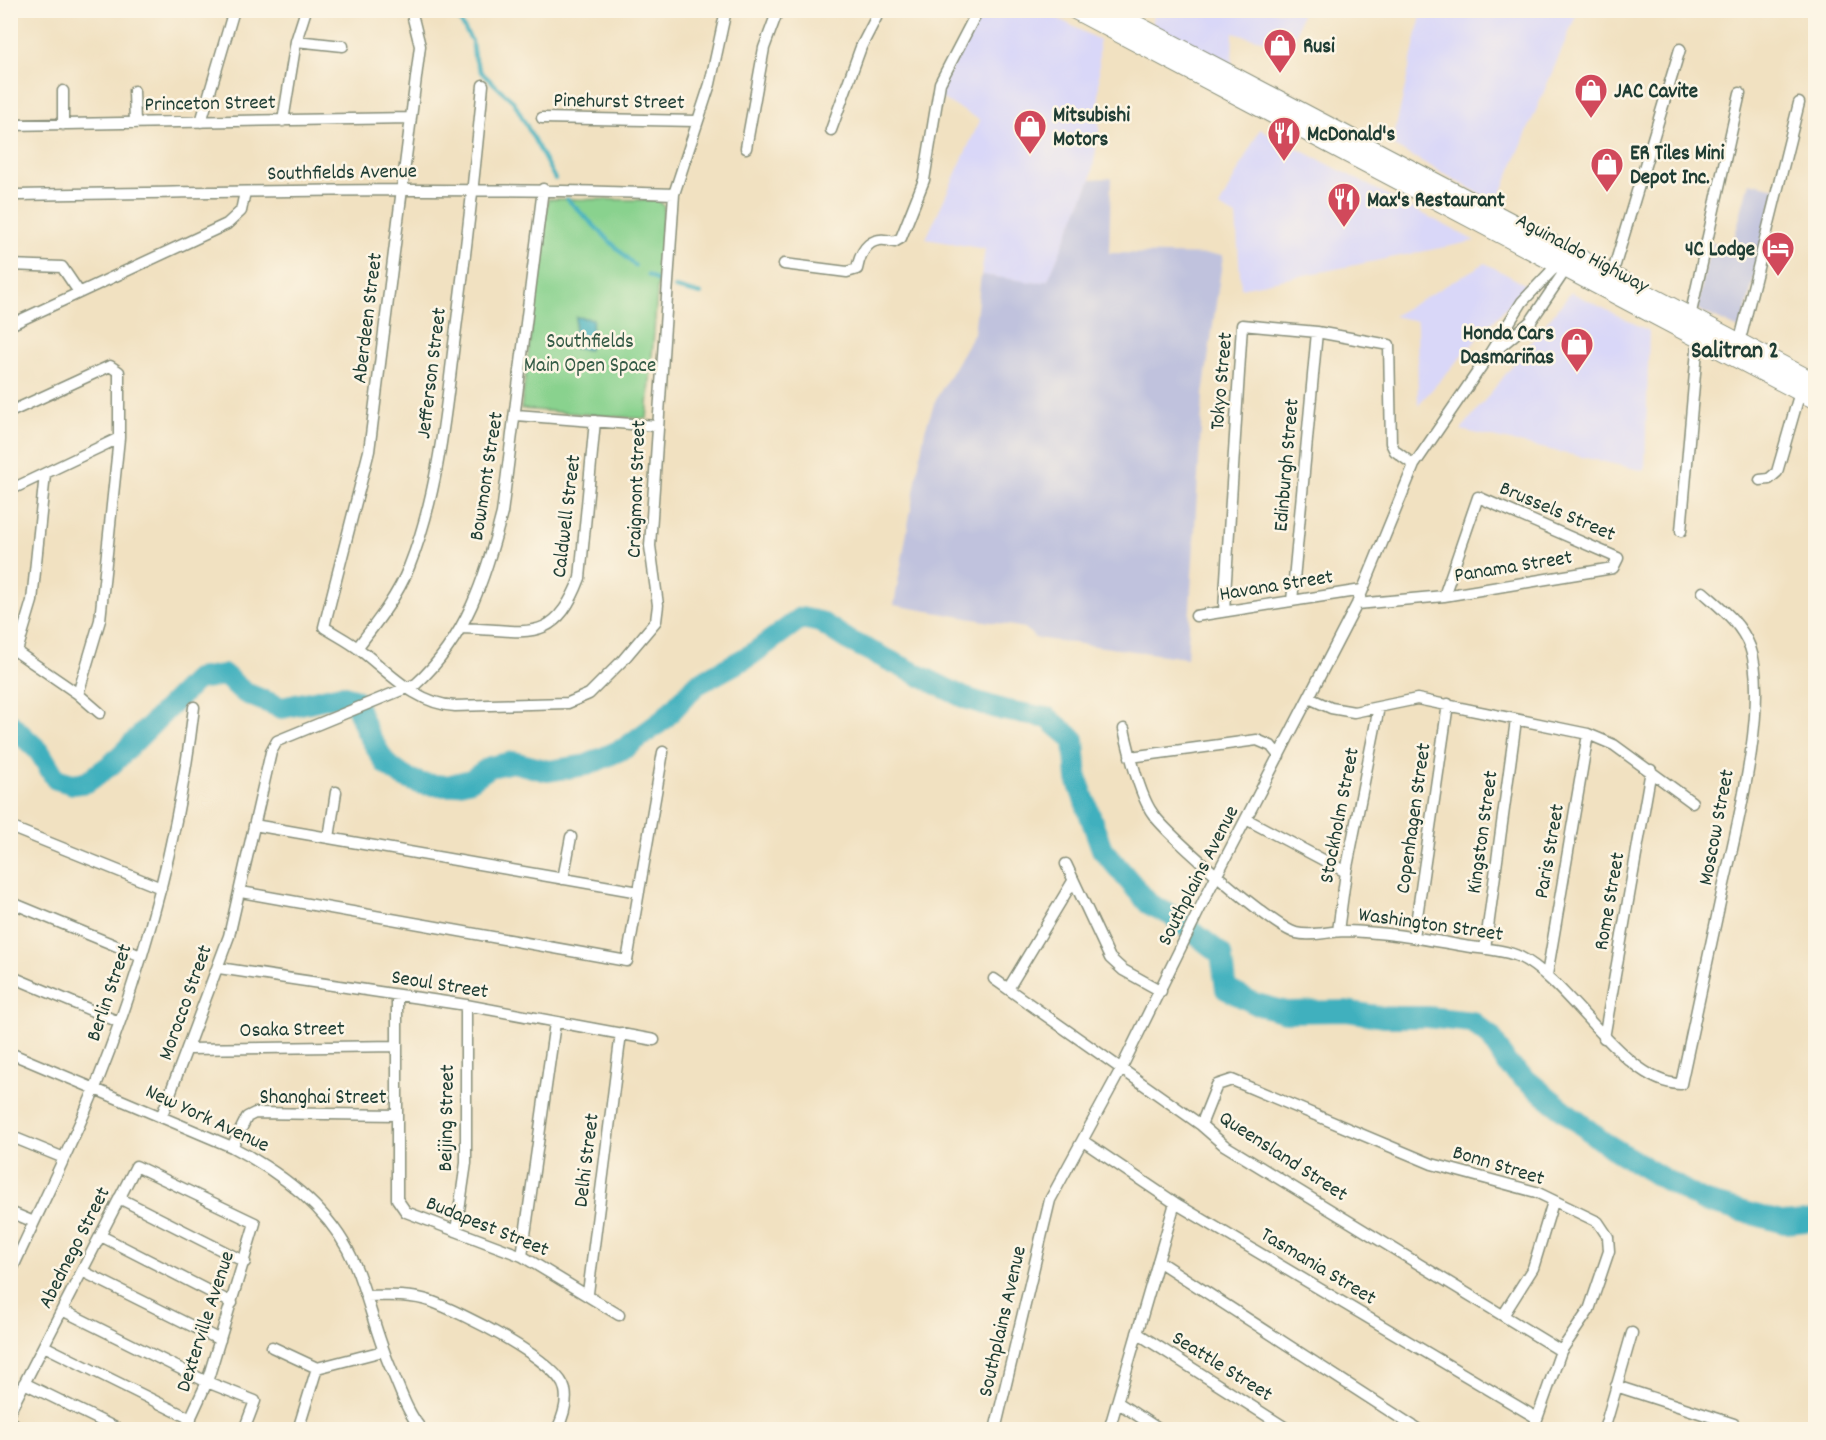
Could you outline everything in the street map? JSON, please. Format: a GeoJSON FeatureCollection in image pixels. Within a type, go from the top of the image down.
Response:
{"type":"FeatureCollection","features":[{"type":"Feature","properties":{"kind":"highway","name":"Aguinaldo Highway"},"geometry":{"type":"LineString","coordinates":[[1108,10],[1564,263]]}},
{"type":"Feature","properties":{"kind":"highway","name":"Aguinaldo Highway"},"geometry":{"type":"LineString","coordinates":[[1086,13],[1564,263],[1690,317],[1737,342],[1810,392]]}},
{"type":"Feature","properties":{"kind":"highway","name":"Aguinaldo Highway"},"geometry":{"type":"LineString","coordinates":[[1606,282],[1698,339],[1810,392]]}},
{"type":"Feature","properties":{"kind":"street"},"geometry":{"type":"LineString","coordinates":[[201,122],[234,10]]}},
{"type":"Feature","properties":{"kind":"street"},"geometry":{"type":"LineString","coordinates":[[283,121],[296,41],[306,10]]}},
{"type":"Feature","properties":{"kind":"street","name":"Aberdeen Street"},"geometry":{"type":"LineString","coordinates":[[324,627],[369,452],[420,46],[411,10]]}},
{"type":"Feature","properties":{"kind":"street","name":"Craigmont Street"},"geometry":{"type":"LineString","coordinates":[[324,627],[357,648],[407,688],[436,705],[568,704],[589,694],[623,660],[656,621],[658,604],[650,546],[656,426],[674,194],[710,84],[726,10]]}},
{"type":"Feature","properties":{"kind":"street"},"geometry":{"type":"LineString","coordinates":[[746,148],[764,48],[778,10]]}},
{"type":"Feature","properties":{"kind":"street"},"geometry":{"type":"LineString","coordinates":[[831,130],[861,47],[880,10]]}},
{"type":"Feature","properties":{"kind":"street"},"geometry":{"type":"LineString","coordinates":[[784,264],[847,272],[857,269],[860,255],[868,244],[883,238],[894,242],[901,238],[916,206],[924,180],[940,83],[978,10]]}},
{"type":"Feature","properties":{"kind":"street"},"geometry":{"type":"LineString","coordinates":[[296,41],[343,46]]}},
{"type":"Feature","properties":{"kind":"street"},"geometry":{"type":"LineString","coordinates":[[1606,282],[1680,49]]}},
{"type":"Feature","properties":{"kind":"street","name":"Jefferson Street"},"geometry":{"type":"LineString","coordinates":[[357,648],[388,608],[409,568],[425,516],[441,445],[474,188],[483,85]]}},
{"type":"Feature","properties":{"kind":"street"},"geometry":{"type":"LineString","coordinates":[[63,91],[63,124]]}},
{"type":"Feature","properties":{"kind":"street"},"geometry":{"type":"LineString","coordinates":[[134,92],[135,123]]}},
{"type":"Feature","properties":{"kind":"street"},"geometry":{"type":"LineString","coordinates":[[1690,317],[1740,93]]}},
{"type":"Feature","properties":{"kind":"street"},"geometry":{"type":"LineString","coordinates":[[1737,342],[1742,332],[1799,103]]}},
{"type":"Feature","properties":{"kind":"street","name":"Princeton Street"},"geometry":{"type":"LineString","coordinates":[[10,125],[410,118]]}},
{"type":"Feature","properties":{"kind":"street","name":"Pinehurst Street"},"geometry":{"type":"LineString","coordinates":[[542,118],[696,121]]}},
{"type":"Feature","properties":{"kind":"street","name":"Southfields Avenue"},"geometry":{"type":"LineString","coordinates":[[10,195],[401,188],[543,189],[674,194]]}},
{"type":"Feature","properties":{"kind":"street","name":"Bowmont Street"},"geometry":{"type":"LineString","coordinates":[[229,936],[241,892],[271,752],[277,741],[416,684],[432,669],[462,628],[492,555],[502,513],[543,189]]}},
{"type":"Feature","properties":{"kind":"street"},"geometry":{"type":"LineString","coordinates":[[10,325],[227,224],[241,211],[245,192]]}},
{"type":"Feature","properties":{"kind":"street","name":"Southplains Avenue"},"geometry":{"type":"LineString","coordinates":[[995,1430],[1050,1200],[1121,1069],[1207,894],[1357,604],[1414,465],[1487,358],[1521,302],[1564,263]]}},
{"type":"Feature","properties":{"kind":"street","name":"Southplains Avenue"},"geometry":{"type":"LineString","coordinates":[[1487,358],[1531,321],[1564,263]]}},
{"type":"Feature","properties":{"kind":"street"},"geometry":{"type":"LineString","coordinates":[[10,265],[62,267],[79,292]]}},
{"type":"Feature","properties":{"kind":"street","name":"Tokyo Street"},"geometry":{"type":"LineString","coordinates":[[1224,611],[1242,325],[1317,332],[1389,345],[1391,443],[1395,451],[1414,465]]}},
{"type":"Feature","properties":{"kind":"street","name":"Edinburgh Street"},"geometry":{"type":"LineString","coordinates":[[1292,601],[1317,332]]}},
{"type":"Feature","properties":{"kind":"street"},"geometry":{"type":"LineString","coordinates":[[1681,531],[1698,339]]}},
{"type":"Feature","properties":{"kind":"street"},"geometry":{"type":"LineString","coordinates":[[10,412],[110,366],[119,372],[119,438],[100,620],[78,694]]}},
{"type":"Feature","properties":{"kind":"street"},"geometry":{"type":"LineString","coordinates":[[1760,480],[1769,479],[1777,472],[1810,392]]}},
{"type":"Feature","properties":{"kind":"street"},"geometry":{"type":"LineString","coordinates":[[516,415],[656,426]]}},
{"type":"Feature","properties":{"kind":"street","name":"Caldwell Street"},"geometry":{"type":"LineString","coordinates":[[462,628],[538,631],[558,619],[572,601],[580,578],[595,421]]}},
{"type":"Feature","properties":{"kind":"street"},"geometry":{"type":"LineString","coordinates":[[10,490],[119,438]]}},
{"type":"Feature","properties":{"kind":"street"},"geometry":{"type":"LineString","coordinates":[[45,474],[32,601],[14,649],[78,694],[100,713]]}},
{"type":"Feature","properties":{"kind":"street","name":"Brussels Street"},"geometry":{"type":"LineString","coordinates":[[1444,596],[1478,497],[1618,558]]}},
{"type":"Feature","properties":{"kind":"street","name":"Panama Street"},"geometry":{"type":"LineString","coordinates":[[1444,596],[1613,568],[1618,558]]}},
{"type":"Feature","properties":{"kind":"street","name":"Havana Street"},"geometry":{"type":"LineString","coordinates":[[1196,616],[1362,590]]}},
{"type":"Feature","properties":{"kind":"street","name":"Moscow Street"},"geometry":{"type":"LineString","coordinates":[[1681,1084],[1741,807],[1754,716],[1755,674],[1750,648],[1736,620],[1703,592]]}},
{"type":"Feature","properties":{"kind":"street"},"geometry":{"type":"LineString","coordinates":[[1357,604],[1444,596]]}},
{"type":"Feature","properties":{"kind":"street"},"geometry":{"type":"LineString","coordinates":[[1309,698],[1341,711],[1354,712],[1417,699],[1588,734],[1614,745],[1692,802]]}},
{"type":"Feature","properties":{"kind":"street","name":"Copenhagen Street"},"geometry":{"type":"LineString","coordinates":[[1414,937],[1448,704]]}},
{"type":"Feature","properties":{"kind":"street","name":"Berlin Street"},"geometry":{"type":"LineString","coordinates":[[10,1274],[95,1088],[141,956],[161,888],[181,802],[194,707]]}},
{"type":"Feature","properties":{"kind":"street","name":"Stockholm Street"},"geometry":{"type":"LineString","coordinates":[[1338,931],[1346,872],[1378,707]]}},
{"type":"Feature","properties":{"kind":"street","name":"Kingston Street"},"geometry":{"type":"LineString","coordinates":[[1485,949],[1516,720]]}},
{"type":"Feature","properties":{"kind":"street","name":"Washington Street"},"geometry":{"type":"LineString","coordinates":[[1124,729],[1130,757],[1152,814],[1217,875],[1281,927],[1311,935],[1338,931],[1414,937],[1520,957],[1547,975],[1604,1038],[1647,1072],[1662,1081],[1681,1084]]}},
{"type":"Feature","properties":{"kind":"street","name":"Paris Street"},"geometry":{"type":"LineString","coordinates":[[1547,975],[1588,734]]}},
{"type":"Feature","properties":{"kind":"street"},"geometry":{"type":"LineString","coordinates":[[1130,757],[1257,740],[1272,746],[1279,756]]}},
{"type":"Feature","properties":{"kind":"street"},"geometry":{"type":"LineString","coordinates":[[241,892],[627,961],[663,752]]}},
{"type":"Feature","properties":{"kind":"street","name":"Rome Street"},"geometry":{"type":"LineString","coordinates":[[1604,1038],[1651,770]]}},
{"type":"Feature","properties":{"kind":"street"},"geometry":{"type":"LineString","coordinates":[[328,838],[336,792]]}},
{"type":"Feature","properties":{"kind":"street"},"geometry":{"type":"LineString","coordinates":[[1246,819],[1346,872]]}},
{"type":"Feature","properties":{"kind":"street"},"geometry":{"type":"LineString","coordinates":[[254,825],[639,892]]}},
{"type":"Feature","properties":{"kind":"street"},"geometry":{"type":"LineString","coordinates":[[10,827],[161,888]]}},
{"type":"Feature","properties":{"kind":"street"},"geometry":{"type":"LineString","coordinates":[[563,879],[571,837]]}},
{"type":"Feature","properties":{"kind":"street"},"geometry":{"type":"LineString","coordinates":[[1066,864],[1110,957],[1123,970],[1161,991]]}},
{"type":"Feature","properties":{"kind":"street"},"geometry":{"type":"LineString","coordinates":[[1008,989],[1073,881]]}},
{"type":"Feature","properties":{"kind":"street"},"geometry":{"type":"LineString","coordinates":[[10,903],[141,956]]}},
{"type":"Feature","properties":{"kind":"street","name":"Morocco Street"},"geometry":{"type":"LineString","coordinates":[[162,1115],[189,1049],[229,936]]}},
{"type":"Feature","properties":{"kind":"street","name":"Seoul Street"},"geometry":{"type":"LineString","coordinates":[[219,968],[466,1005],[654,1040]]}},
{"type":"Feature","properties":{"kind":"street"},"geometry":{"type":"LineString","coordinates":[[10,976],[119,1022]]}},
{"type":"Feature","properties":{"kind":"street","name":"Queensland Street"},"geometry":{"type":"LineString","coordinates":[[994,979],[1201,1125],[1224,1144],[1561,1351]]}},
{"type":"Feature","properties":{"kind":"street","name":"Budapest Street"},"geometry":{"type":"LineString","coordinates":[[397,996],[397,1199],[400,1206],[406,1212],[522,1256],[588,1293],[619,1315]]}},
{"type":"Feature","properties":{"kind":"street","name":"Beijing Street"},"geometry":{"type":"LineString","coordinates":[[456,1231],[466,1163],[466,1005]]}},
{"type":"Feature","properties":{"kind":"street"},"geometry":{"type":"LineString","coordinates":[[522,1256],[555,1023]]}},
{"type":"Feature","properties":{"kind":"street","name":"Delhi Street"},"geometry":{"type":"LineString","coordinates":[[588,1293],[621,1033]]}},
{"type":"Feature","properties":{"kind":"street","name":"Osaka Street"},"geometry":{"type":"LineString","coordinates":[[189,1049],[396,1046]]}},
{"type":"Feature","properties":{"kind":"street","name":"New York Avenue"},"geometry":{"type":"LineString","coordinates":[[10,1053],[162,1115],[232,1147],[267,1165],[320,1211],[339,1235],[354,1263],[383,1351],[405,1401],[422,1430]]}},
{"type":"Feature","properties":{"kind":"street","name":"Bonn Street"},"geometry":{"type":"LineString","coordinates":[[1201,1125],[1218,1085],[1232,1080],[1432,1164],[1520,1187],[1598,1222],[1608,1237],[1609,1251],[1589,1310],[1561,1351],[1533,1430]]}},
{"type":"Feature","properties":{"kind":"street","name":"Shanghai Street"},"geometry":{"type":"LineString","coordinates":[[232,1147],[247,1117],[255,1113],[397,1114]]}},
{"type":"Feature","properties":{"kind":"street"},"geometry":{"type":"LineString","coordinates":[[10,1136],[64,1158]]}},
{"type":"Feature","properties":{"kind":"street","name":"Tasmania Street"},"geometry":{"type":"LineString","coordinates":[[1083,1141],[1175,1203],[1537,1418]]}},
{"type":"Feature","properties":{"kind":"street","name":"Abednego Street"},"geometry":{"type":"LineString","coordinates":[[10,1411],[84,1272],[136,1166],[255,1223]]}},
{"type":"Feature","properties":{"kind":"street"},"geometry":{"type":"LineString","coordinates":[[119,1198],[245,1263]]}},
{"type":"Feature","properties":{"kind":"street"},"geometry":{"type":"LineString","coordinates":[[1504,1314],[1533,1268],[1552,1202]]}},
{"type":"Feature","properties":{"kind":"street"},"geometry":{"type":"LineString","coordinates":[[1109,1430],[1175,1203]]}},
{"type":"Feature","properties":{"kind":"street"},"geometry":{"type":"LineString","coordinates":[[10,1212],[34,1222]]}},
{"type":"Feature","properties":{"kind":"street","name":"Dexterville Avenue"},"geometry":{"type":"LineString","coordinates":[[185,1430],[207,1382],[245,1263],[255,1223]]}},
{"type":"Feature","properties":{"kind":"street"},"geometry":{"type":"LineString","coordinates":[[101,1236],[232,1303]]}},
{"type":"Feature","properties":{"kind":"street"},"geometry":{"type":"LineString","coordinates":[[1158,1261],[1419,1430]]}},
{"type":"Feature","properties":{"kind":"street"},"geometry":{"type":"LineString","coordinates":[[84,1272],[220,1340]]}},
{"type":"Feature","properties":{"kind":"street"},"geometry":{"type":"LineString","coordinates":[[366,1296],[428,1300],[487,1327],[552,1368],[565,1389],[564,1413],[557,1430]]}},
{"type":"Feature","properties":{"kind":"street"},"geometry":{"type":"LineString","coordinates":[[63,1310],[207,1382],[255,1401],[244,1430]]}},
{"type":"Feature","properties":{"kind":"street","name":"Seattle Street"},"geometry":{"type":"LineString","coordinates":[[1137,1333],[1289,1430]]}},
{"type":"Feature","properties":{"kind":"street"},"geometry":{"type":"LineString","coordinates":[[1604,1430],[1632,1334]]}},
{"type":"Feature","properties":{"kind":"street"},"geometry":{"type":"LineString","coordinates":[[45,1346],[191,1419]]}},
{"type":"Feature","properties":{"kind":"street"},"geometry":{"type":"LineString","coordinates":[[272,1347],[317,1368],[383,1351]]}},
{"type":"Feature","properties":{"kind":"street"},"geometry":{"type":"LineString","coordinates":[[300,1429],[317,1368]]}},
{"type":"Feature","properties":{"kind":"street"},"geometry":{"type":"LineString","coordinates":[[24,1383],[120,1430]]}},
{"type":"Feature","properties":{"kind":"street"},"geometry":{"type":"LineString","coordinates":[[1616,1386],[1734,1424]]}},
{"type":"Feature","properties":{"kind":"street"},"geometry":{"type":"LineString","coordinates":[[1117,1402],[1160,1430]]}},
{"type":"Feature","properties":{"kind":"street"},"geometry":{"type":"LineString","coordinates":[[10,1422],[24,1430]]}},
{"type":"Feature","properties":{"kind":"shaded area","name":"Mitsubishi Motors"},"geometry":{"type":"Polygon","coordinates":[[[981,11],[1044,11],[1099,40],[1099,132],[1091,179],[1048,280],[1038,283],[981,275],[985,249],[926,239],[980,120],[939,97],[938,93],[981,11]]]}},
{"type":"Feature","properties":{"kind":"shaded area"},"geometry":{"type":"Polygon","coordinates":[[[1155,11],[1302,11],[1293,48],[1233,33],[1232,65],[1152,25],[1155,11]]]}},
{"type":"Feature","properties":{"kind":"shaded area"},"geometry":{"type":"Polygon","coordinates":[[[1422,11],[1578,11],[1497,203],[1392,145],[1422,11]]]}},
{"type":"Feature","properties":{"kind":"shaded area","name":"Max's Restaurant"},"geometry":{"type":"Polygon","coordinates":[[[1260,129],[1475,241],[1241,288],[1236,216],[1219,207],[1260,129]]]}},
{"type":"Feature","properties":{"kind":"shaded area","name":"Mitsubishi Motors"},"geometry":{"type":"Polygon","coordinates":[[[1111,178],[1109,253],[1223,255],[1203,395],[1187,658],[1035,638],[1025,628],[894,605],[925,430],[936,399],[974,333],[981,275],[1038,283],[1048,280],[1091,179],[1111,178]]]}},
{"type":"Feature","properties":{"kind":"shaded area"},"geometry":{"type":"Polygon","coordinates":[[[1749,182],[1776,188],[1741,330],[1697,309],[1711,242],[1732,247],[1749,182]]]}},
{"type":"Feature","properties":{"kind":"shaded area"},"geometry":{"type":"Polygon","coordinates":[[[1485,263],[1526,285],[1418,405],[1417,321],[1393,316],[1485,263]]]}},
{"type":"Feature","properties":{"kind":"shaded area","name":"Honda Cars Dasmariñas"},"geometry":{"type":"Polygon","coordinates":[[[1571,292],[1649,331],[1645,471],[1461,430],[1571,292]]]}},
{"type":"Feature","properties":{"kind":"green space","name":"Southfields Main Open Space"},"geometry":{"type":"Polygon","coordinates":[[[548,199],[658,200],[664,206],[647,419],[521,409],[548,199]]]}},
{"type":"Feature","properties":{"kind":"water"},"geometry":{"type":"Polygon","coordinates":[[[576,317],[593,319],[589,350],[573,348],[576,317]]]}},
{"type":"Feature","properties":{"kind":"waterway"},"geometry":{"type":"LineString","coordinates":[[453,10],[472,41],[474,56],[481,72],[514,102],[555,179]]}},
{"type":"Feature","properties":{"kind":"waterway"},"geometry":{"type":"LineString","coordinates":[[567,199],[635,266]]}},
{"type":"Feature","properties":{"kind":"waterway"},"geometry":{"type":"LineString","coordinates":[[648,275],[658,281]]}},
{"type":"Feature","properties":{"kind":"waterway"},"geometry":{"type":"LineString","coordinates":[[675,288],[701,294]]}},
{"type":"Feature","properties":{"kind":"waterway"},"geometry":{"type":"LineString","coordinates":[[10,724],[39,751],[56,779],[73,784],[87,782],[112,764],[197,679],[224,675],[245,693],[282,708],[341,695],[354,699],[367,732],[386,764],[404,777],[422,784],[447,786],[471,780],[490,767],[513,762],[548,771],[587,765],[625,748],[663,720],[696,685],[751,655],[801,618],[820,622],[848,640],[965,698],[1003,710],[1048,718],[1074,740],[1077,779],[1102,849],[1149,904],[1171,915],[1221,954],[1226,989],[1256,1004],[1286,1012],[1346,1011],[1383,1017],[1427,1017],[1472,1022],[1491,1037],[1507,1064],[1603,1142],[1657,1175],[1703,1201],[1785,1223],[1816,1220]]}},
{"type":"Feature","properties":{"kind":"place","name":"Rusi"},"geometry":{"type":"Point","coordinates":[1280,74]}},
{"type":"Feature","properties":{"kind":"place","name":"JAC Cavite"},"geometry":{"type":"Point","coordinates":[1591,119]}},
{"type":"Feature","properties":{"kind":"place","name":"Mitsubishi Motors"},"geometry":{"type":"Point","coordinates":[1030,155]}},
{"type":"Feature","properties":{"kind":"place","name":"McDonald's"},"geometry":{"type":"Point","coordinates":[1284,162]}},
{"type":"Feature","properties":{"kind":"place","name":"ER Tiles Mini Depot Inc."},"geometry":{"type":"Point","coordinates":[1607,193]}},
{"type":"Feature","properties":{"kind":"place","name":"Max's Restaurant"},"geometry":{"type":"Point","coordinates":[1344,228]}},
{"type":"Feature","properties":{"kind":"place","name":"4C Lodge"},"geometry":{"type":"Point","coordinates":[1778,277]}},
{"type":"Feature","properties":{"kind":"place","name":"Honda Cars Dasmariñas"},"geometry":{"type":"Point","coordinates":[1577,373]}},
{"type":"Feature","properties":{"kind":"district","name":"Salitran 2"},"geometry":{"type":"Point","coordinates":[1735,349]}}]}
